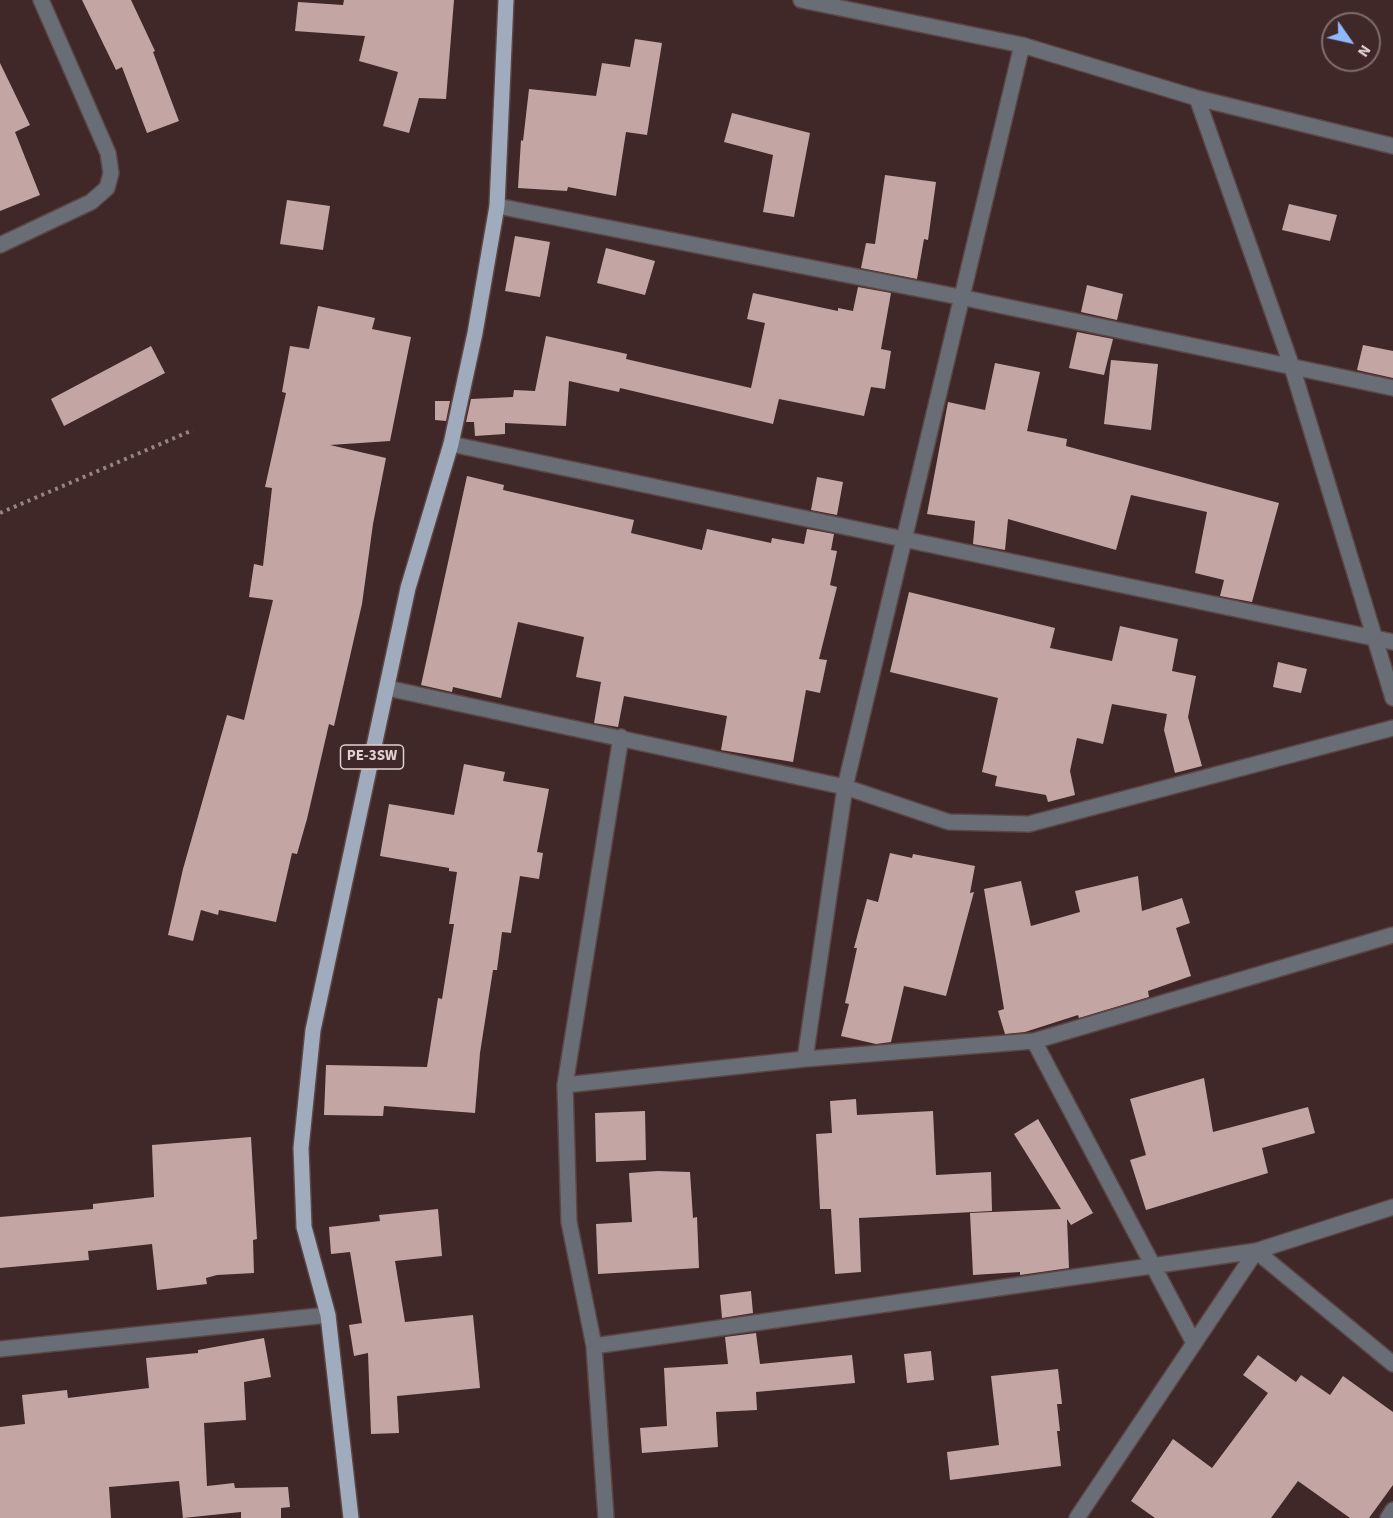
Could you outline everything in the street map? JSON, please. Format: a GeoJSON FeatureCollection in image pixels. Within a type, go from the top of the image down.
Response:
{"type":"FeatureCollection","features":[{"type":"Feature","properties":{"kind":"main road","name":"PE-3SW"},"geometry":{"type":"LineString","coordinates":[[351,1518],[328,1315],[304,1227],[301,1148],[313,1030],[408,588],[451,444],[475,333],[498,206],[506,0]]}},
{"type":"Feature","properties":{"kind":"street"},"geometry":{"type":"LineString","coordinates":[[0,245],[91,202],[107,188],[111,173],[108,153],[41,0]]}},
{"type":"Feature","properties":{"kind":"street"},"geometry":{"type":"LineString","coordinates":[[801,0],[1022,45],[1197,98],[1393,146]]}},
{"type":"Feature","properties":{"kind":"street"},"geometry":{"type":"LineString","coordinates":[[805,1059],[845,787],[960,297],[1022,45]]}},
{"type":"Feature","properties":{"kind":"street"},"geometry":{"type":"LineString","coordinates":[[1197,98],[1292,368],[1393,698]]}},
{"type":"Feature","properties":{"kind":"street"},"geometry":{"type":"LineString","coordinates":[[498,206],[960,297],[1393,388]]}},
{"type":"Feature","properties":{"kind":"street"},"geometry":{"type":"LineString","coordinates":[[451,444],[1393,642]]}},
{"type":"Feature","properties":{"kind":"street"},"geometry":{"type":"LineString","coordinates":[[387,688],[845,787],[949,822],[1029,825],[1393,728]]}},
{"type":"Feature","properties":{"kind":"street"},"geometry":{"type":"LineString","coordinates":[[606,1518],[594,1346],[569,1222],[565,1085],[621,737]]}},
{"type":"Feature","properties":{"kind":"street"},"geometry":{"type":"LineString","coordinates":[[565,1085],[805,1059],[1034,1041],[1393,935]]}},
{"type":"Feature","properties":{"kind":"street"},"geometry":{"type":"LineString","coordinates":[[1034,1041],[1155,1265],[1194,1343]]}},
{"type":"Feature","properties":{"kind":"street"},"geometry":{"type":"LineString","coordinates":[[594,1346],[1256,1251],[1393,1207]]}},
{"type":"Feature","properties":{"kind":"street"},"geometry":{"type":"LineString","coordinates":[[1077,1518],[1256,1251]]}},
{"type":"Feature","properties":{"kind":"street"},"geometry":{"type":"LineString","coordinates":[[1256,1251],[1393,1364]]}},
{"type":"Feature","properties":{"kind":"street"},"geometry":{"type":"LineString","coordinates":[[0,1349],[328,1315]]}},
{"type":"Feature","properties":{"kind":"street"},"geometry":{"type":"LineString","coordinates":[[1388,1518],[1393,1510]]}},
{"type":"Feature","properties":{"kind":"path"},"geometry":{"type":"LineString","coordinates":[[0,513],[193,430]]}},
{"type":"Feature","properties":{"kind":"building"},"geometry":{"type":"Polygon","coordinates":[[[82,0],[131,0],[155,51],[153,52],[179,121],[147,133],[122,67],[116,70],[82,0]]]}},
{"type":"Feature","properties":{"kind":"building"},"geometry":{"type":"Polygon","coordinates":[[[344,0],[454,0],[446,99],[419,98],[409,133],[383,126],[398,72],[359,61],[365,36],[295,31],[298,2],[343,5],[344,0]]]}},
{"type":"Feature","properties":{"kind":"building"},"geometry":{"type":"Polygon","coordinates":[[[635,39],[662,43],[647,135],[626,132],[616,196],[568,187],[567,191],[518,188],[521,140],[523,141],[529,89],[596,96],[602,63],[630,67],[635,39]]]}},
{"type":"Feature","properties":{"kind":"building"},"geometry":{"type":"Polygon","coordinates":[[[0,63],[30,125],[15,132],[40,195],[0,211],[0,63]]]}},
{"type":"Feature","properties":{"kind":"building"},"geometry":{"type":"Polygon","coordinates":[[[732,113],[810,133],[794,217],[763,212],[773,155],[724,142],[732,113]]]}},
{"type":"Feature","properties":{"kind":"building"},"geometry":{"type":"Polygon","coordinates":[[[885,175],[936,182],[928,240],[924,239],[917,279],[861,268],[866,243],[875,244],[885,175]]]}},
{"type":"Feature","properties":{"kind":"building"},"geometry":{"type":"Polygon","coordinates":[[[287,200],[330,206],[323,250],[280,244],[287,200]]]}},
{"type":"Feature","properties":{"kind":"building"},"geometry":{"type":"Polygon","coordinates":[[[1289,204],[1337,215],[1330,241],[1282,230],[1289,204]]]}},
{"type":"Feature","properties":{"kind":"building"},"geometry":{"type":"Polygon","coordinates":[[[515,236],[550,242],[540,297],[505,291],[515,236]]]}},
{"type":"Feature","properties":{"kind":"building"},"geometry":{"type":"Polygon","coordinates":[[[606,248],[655,261],[645,295],[597,283],[606,248]]]}},
{"type":"Feature","properties":{"kind":"building"},"geometry":{"type":"Polygon","coordinates":[[[1087,285],[1123,294],[1117,320],[1081,312],[1087,285]]]}},
{"type":"Feature","properties":{"kind":"building"},"geometry":{"type":"Polygon","coordinates":[[[858,287],[891,293],[881,349],[891,351],[885,389],[871,387],[864,416],[779,399],[773,424],[620,388],[619,392],[569,381],[566,426],[505,423],[505,434],[475,436],[474,422],[466,422],[471,399],[513,397],[514,390],[535,391],[546,336],[627,354],[626,359],[751,388],[765,323],[747,319],[753,293],[838,311],[838,308],[853,311],[858,287]]]}},
{"type":"Feature","properties":{"kind":"building"},"geometry":{"type":"Polygon","coordinates":[[[318,306],[375,318],[372,329],[411,337],[390,441],[330,445],[386,458],[373,524],[362,604],[334,726],[329,724],[307,819],[297,854],[292,853],[276,922],[219,910],[218,915],[201,910],[193,941],[168,935],[183,869],[227,715],[244,720],[273,600],[249,597],[254,564],[263,566],[272,488],[265,487],[286,393],[282,392],[290,346],[309,349],[318,306]]]}},
{"type":"Feature","properties":{"kind":"building"},"geometry":{"type":"Polygon","coordinates":[[[1077,332],[1113,339],[1104,375],[1069,368],[1077,332]]]}},
{"type":"Feature","properties":{"kind":"building"},"geometry":{"type":"Polygon","coordinates":[[[1363,345],[1393,351],[1393,378],[1357,370],[1363,345]]]}},
{"type":"Feature","properties":{"kind":"building"},"geometry":{"type":"Polygon","coordinates":[[[151,346],[165,373],[64,426],[51,399],[151,346]]]}},
{"type":"Feature","properties":{"kind":"building"},"geometry":{"type":"Polygon","coordinates":[[[1111,360],[1158,364],[1151,430],[1104,424],[1111,360]]]}},
{"type":"Feature","properties":{"kind":"building"},"geometry":{"type":"Polygon","coordinates":[[[995,363],[1040,372],[1027,431],[1067,439],[1066,446],[1279,503],[1252,602],[1220,596],[1224,580],[1195,573],[1207,512],[1131,495],[1116,550],[1008,519],[1005,550],[973,544],[975,521],[927,514],[948,402],[985,410],[995,363]]]}},
{"type":"Feature","properties":{"kind":"building"},"geometry":{"type":"Polygon","coordinates":[[[435,401],[450,401],[446,421],[435,420],[435,401]]]}},
{"type":"Feature","properties":{"kind":"building"},"geometry":{"type":"Polygon","coordinates":[[[467,476],[504,485],[503,490],[634,520],[631,533],[702,550],[707,529],[771,543],[772,538],[804,544],[807,529],[834,534],[831,550],[837,551],[830,585],[837,587],[819,659],[827,660],[820,693],[806,690],[793,762],[721,750],[727,716],[624,696],[618,727],[594,723],[601,682],[576,677],[584,637],[518,622],[501,698],[453,687],[452,692],[421,685],[467,476]]]}},
{"type":"Feature","properties":{"kind":"building"},"geometry":{"type":"Polygon","coordinates":[[[817,477],[843,482],[837,515],[811,510],[817,477]]]}},
{"type":"Feature","properties":{"kind":"building"},"geometry":{"type":"Polygon","coordinates":[[[909,592],[1055,628],[1050,648],[1112,661],[1120,626],[1178,639],[1172,671],[1196,676],[1188,717],[1202,766],[1175,773],[1164,730],[1167,714],[1112,704],[1103,744],[1077,738],[1070,771],[1075,795],[1048,802],[1046,795],[995,786],[997,776],[982,772],[998,698],[890,672],[909,592]]]}},
{"type":"Feature","properties":{"kind":"building"},"geometry":{"type":"Polygon","coordinates":[[[1278,662],[1307,669],[1301,693],[1273,687],[1278,662]]]}},
{"type":"Feature","properties":{"kind":"building"},"geometry":{"type":"Polygon","coordinates":[[[464,764],[505,772],[503,781],[549,789],[537,852],[543,853],[539,879],[520,876],[511,933],[502,932],[497,970],[493,970],[480,1053],[475,1113],[384,1106],[383,1116],[324,1115],[326,1065],[427,1067],[438,998],[442,999],[454,924],[449,924],[457,872],[449,871],[449,868],[380,856],[389,804],[454,815],[464,764]]]}},
{"type":"Feature","properties":{"kind":"building"},"geometry":{"type":"Polygon","coordinates":[[[890,853],[912,858],[913,854],[975,866],[970,893],[974,892],[946,996],[904,986],[891,1042],[876,1044],[841,1036],[849,1004],[845,1003],[857,948],[854,948],[867,899],[878,902],[890,853]]]}},
{"type":"Feature","properties":{"kind":"building"},"geometry":{"type":"Polygon","coordinates":[[[1138,876],[1142,911],[1182,898],[1190,923],[1176,928],[1191,976],[1148,991],[1149,997],[1079,1018],[1078,1015],[1025,1032],[1005,1034],[998,1011],[1004,1009],[984,889],[1021,881],[1031,926],[1080,912],[1075,891],[1138,876]]]}},
{"type":"Feature","properties":{"kind":"building"},"geometry":{"type":"Polygon","coordinates":[[[1204,1078],[1213,1132],[1308,1107],[1315,1133],[1262,1148],[1268,1173],[1146,1210],[1130,1160],[1146,1155],[1130,1099],[1204,1078]]]}},
{"type":"Feature","properties":{"kind":"building"},"geometry":{"type":"Polygon","coordinates":[[[856,1099],[857,1115],[933,1111],[936,1175],[991,1172],[992,1211],[859,1218],[861,1272],[835,1274],[831,1209],[820,1209],[816,1134],[832,1133],[830,1101],[856,1099]]]}},
{"type":"Feature","properties":{"kind":"building"},"geometry":{"type":"Polygon","coordinates":[[[645,1111],[646,1160],[596,1162],[595,1113],[645,1111]]]}},
{"type":"Feature","properties":{"kind":"building"},"geometry":{"type":"Polygon","coordinates":[[[1038,1119],[1093,1213],[1071,1225],[1067,1219],[1069,1268],[1020,1275],[1020,1272],[973,1275],[970,1213],[1061,1209],[1014,1134],[1038,1119]]]}},
{"type":"Feature","properties":{"kind":"building"},"geometry":{"type":"Polygon","coordinates":[[[251,1137],[257,1239],[253,1240],[254,1273],[217,1275],[206,1278],[207,1284],[157,1290],[152,1244],[88,1251],[89,1260],[0,1268],[0,1217],[93,1209],[93,1204],[154,1197],[152,1145],[251,1137]]]}},
{"type":"Feature","properties":{"kind":"building"},"geometry":{"type":"Polygon","coordinates":[[[690,1172],[693,1218],[697,1217],[699,1268],[598,1274],[596,1224],[632,1222],[629,1173],[690,1172]]]}},
{"type":"Feature","properties":{"kind":"building"},"geometry":{"type":"Polygon","coordinates":[[[438,1209],[442,1256],[395,1261],[405,1322],[473,1315],[480,1388],[397,1396],[399,1433],[371,1434],[368,1353],[354,1356],[349,1325],[362,1323],[350,1252],[331,1254],[329,1227],[380,1221],[379,1215],[438,1209]]]}},
{"type":"Feature","properties":{"kind":"building"},"geometry":{"type":"Polygon","coordinates":[[[751,1291],[753,1313],[722,1318],[720,1295],[751,1291]]]}},
{"type":"Feature","properties":{"kind":"building"},"geometry":{"type":"Polygon","coordinates":[[[756,1333],[760,1364],[852,1355],[855,1383],[756,1392],[757,1410],[716,1412],[718,1447],[642,1453],[640,1428],[667,1426],[664,1368],[728,1364],[725,1337],[756,1333]]]}},
{"type":"Feature","properties":{"kind":"building"},"geometry":{"type":"Polygon","coordinates":[[[264,1338],[271,1377],[244,1382],[246,1420],[204,1423],[207,1486],[234,1483],[235,1488],[288,1487],[290,1507],[281,1508],[281,1518],[241,1518],[241,1512],[183,1518],[179,1481],[109,1487],[111,1518],[0,1518],[0,1427],[25,1424],[22,1395],[67,1390],[68,1398],[149,1388],[146,1358],[198,1353],[198,1350],[264,1338]]]}},
{"type":"Feature","properties":{"kind":"building"},"geometry":{"type":"Polygon","coordinates":[[[931,1351],[934,1380],[907,1383],[904,1354],[931,1351]]]}},
{"type":"Feature","properties":{"kind":"building"},"geometry":{"type":"Polygon","coordinates":[[[1258,1355],[1296,1382],[1301,1375],[1330,1395],[1343,1376],[1393,1412],[1393,1485],[1369,1518],[1350,1518],[1298,1481],[1271,1518],[1155,1518],[1131,1501],[1173,1439],[1212,1468],[1268,1393],[1243,1375],[1258,1355]]]}},
{"type":"Feature","properties":{"kind":"building"},"geometry":{"type":"Polygon","coordinates":[[[1058,1369],[1062,1404],[1057,1404],[1060,1431],[1057,1431],[1061,1466],[950,1480],[947,1452],[999,1445],[991,1376],[1058,1369]]]}}]}
